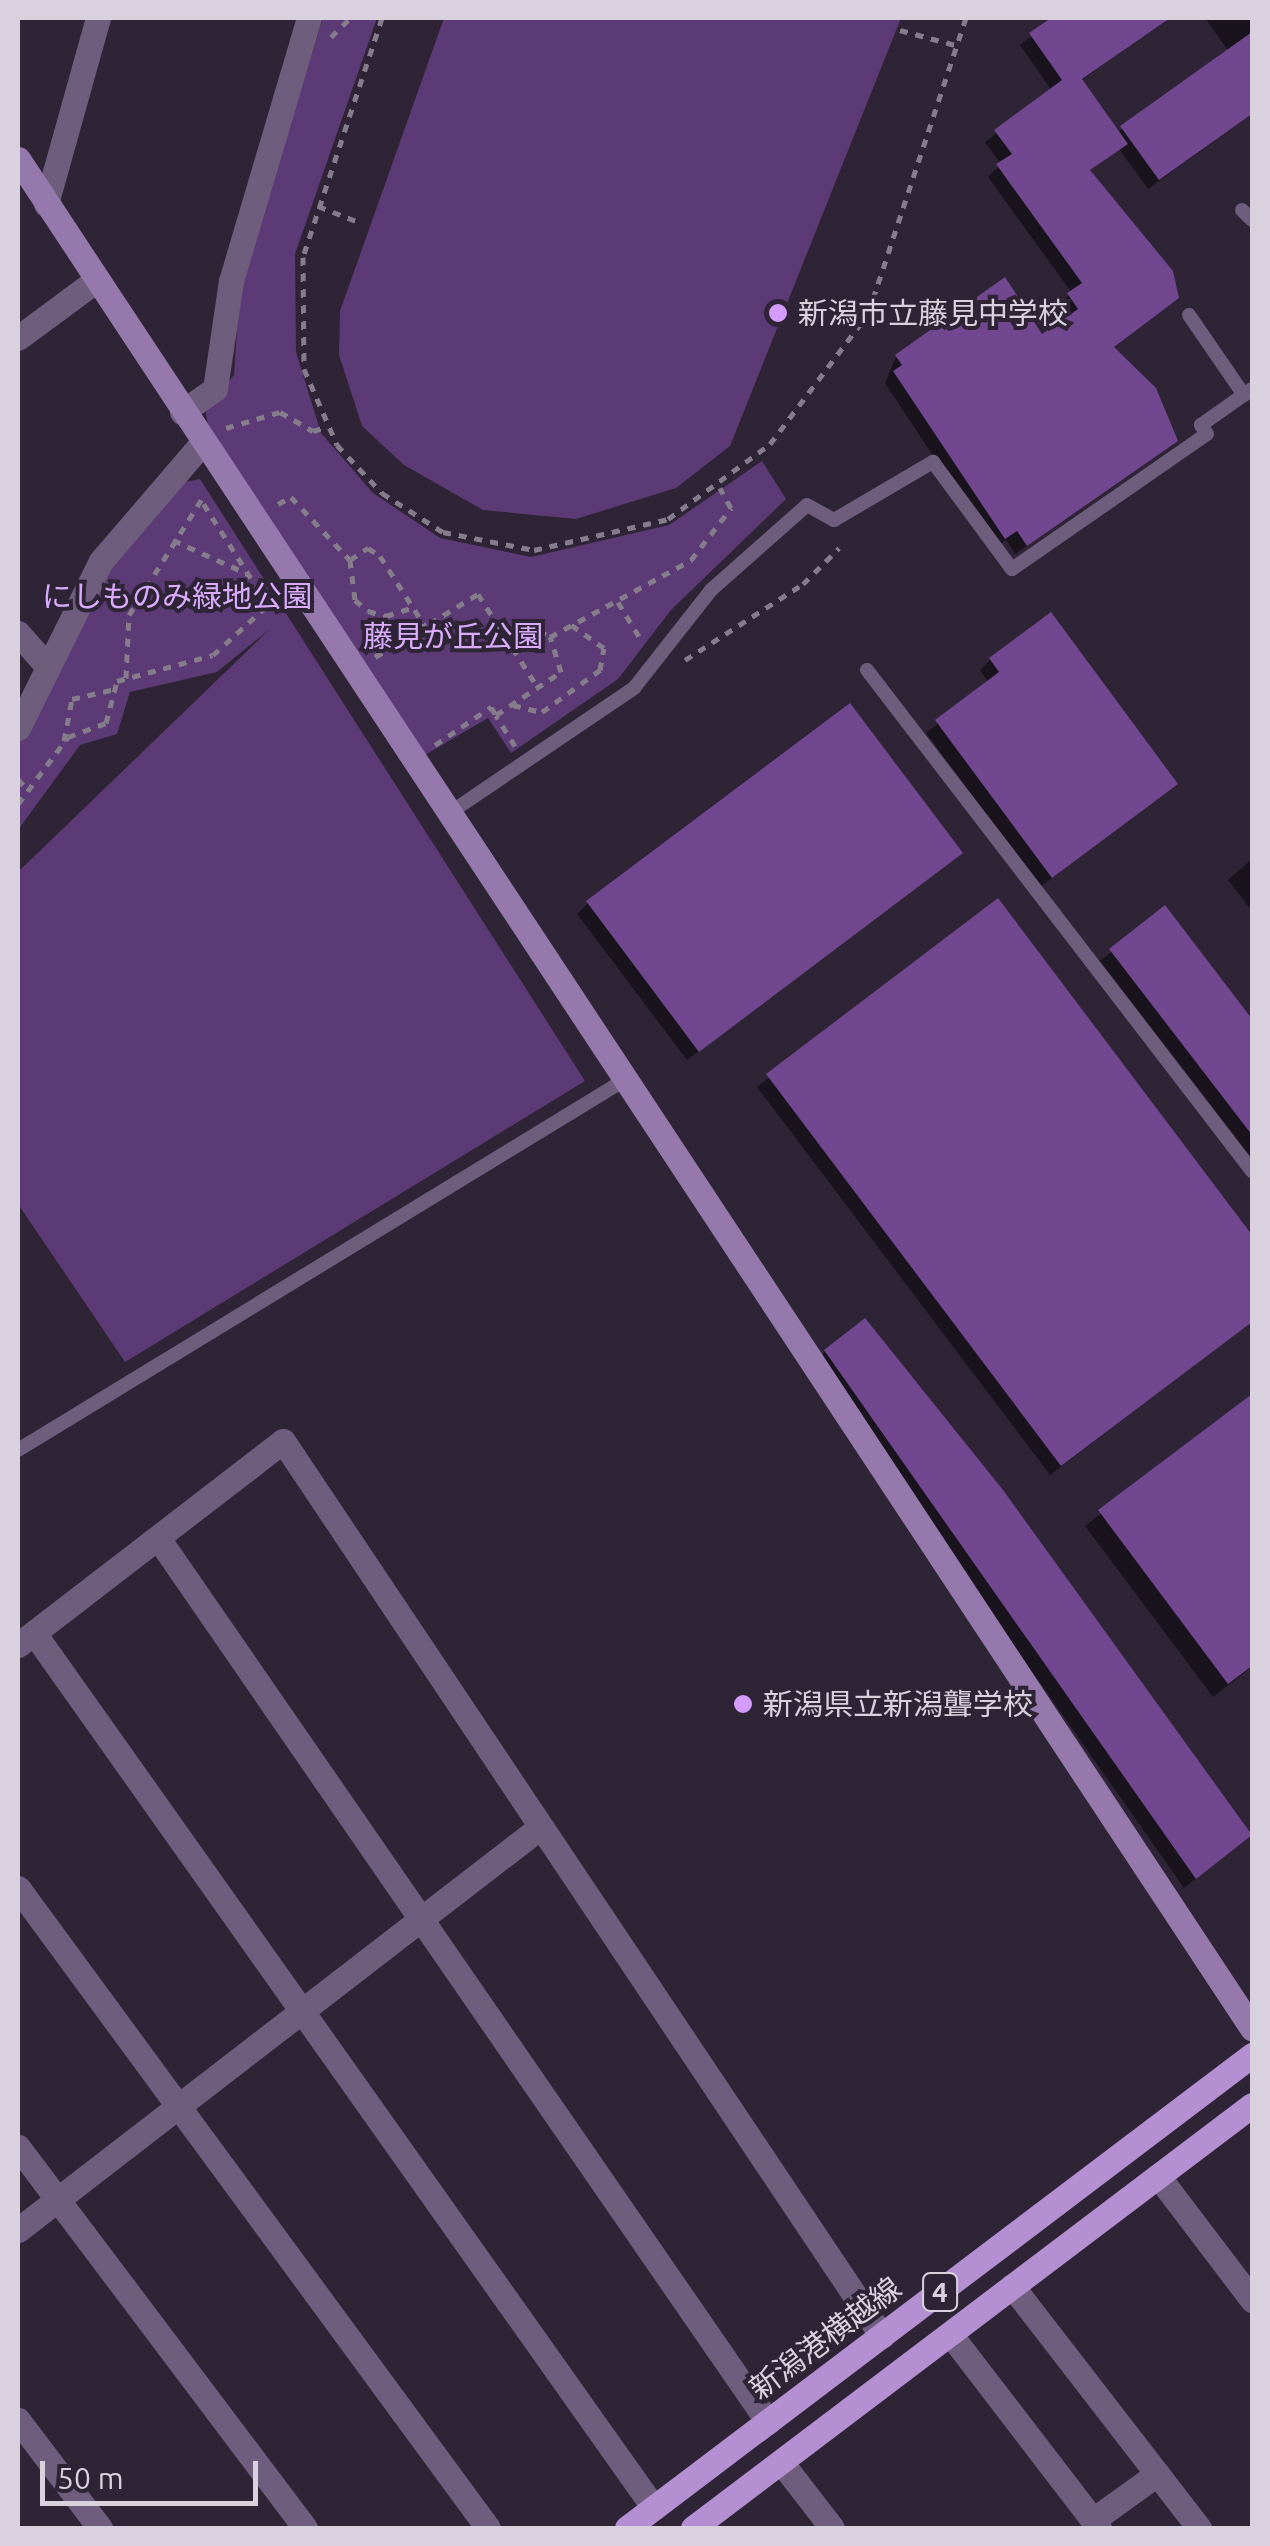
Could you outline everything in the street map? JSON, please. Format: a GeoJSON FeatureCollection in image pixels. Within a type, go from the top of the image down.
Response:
{"type":"FeatureCollection","features":[{"type":"Feature","properties":{"kind":"main road","name":"新潟港横越線"},"geometry":{"type":"LineString","coordinates":[[627,2528],[1252,2055]]}},
{"type":"Feature","properties":{"kind":"main road","name":"4"},"geometry":{"type":"LineString","coordinates":[[693,2528],[1252,2104]]}},
{"type":"Feature","properties":{"kind":"street"},"geometry":{"type":"LineString","coordinates":[[46,204],[98,18]]}},
{"type":"Feature","properties":{"kind":"street"},"geometry":{"type":"LineString","coordinates":[[182,412],[215,389],[231,281],[309,18]]}},
{"type":"Feature","properties":{"kind":"street"},"geometry":{"type":"LineString","coordinates":[[18,159],[182,412],[205,434],[623,1081],[1252,2028]]}},
{"type":"Feature","properties":{"kind":"street"},"geometry":{"type":"LineString","coordinates":[[18,338],[95,281]]}},
{"type":"Feature","properties":{"kind":"street"},"geometry":{"type":"LineString","coordinates":[[18,728],[101,561],[205,434]]}},
{"type":"Feature","properties":{"kind":"street"},"geometry":{"type":"LineString","coordinates":[[18,634],[48,667]]}},
{"type":"Feature","properties":{"kind":"street"},"geometry":{"type":"LineString","coordinates":[[654,2508],[304,2012],[26,1639],[283,1441],[882,2336]]}},
{"type":"Feature","properties":{"kind":"street"},"geometry":{"type":"LineString","coordinates":[[158,1538],[768,2422]]}},
{"type":"Feature","properties":{"kind":"street"},"geometry":{"type":"LineString","coordinates":[[18,2230],[539,1828]]}},
{"type":"Feature","properties":{"kind":"street"},"geometry":{"type":"LineString","coordinates":[[18,1888],[488,2528]]}},
{"type":"Feature","properties":{"kind":"street"},"geometry":{"type":"LineString","coordinates":[[18,2147],[305,2528]]}},
{"type":"Feature","properties":{"kind":"street"},"geometry":{"type":"LineString","coordinates":[[1158,2176],[1252,2300]]}},
{"type":"Feature","properties":{"kind":"street"},"geometry":{"type":"LineString","coordinates":[[1012,2286],[1199,2528]]}},
{"type":"Feature","properties":{"kind":"street"},"geometry":{"type":"LineString","coordinates":[[950,2334],[1096,2524],[1157,2474]]}},
{"type":"Feature","properties":{"kind":"street"},"geometry":{"type":"LineString","coordinates":[[18,2420],[100,2528]]}},
{"type":"Feature","properties":{"kind":"street"},"geometry":{"type":"LineString","coordinates":[[781,2462],[832,2528]]}},
{"type":"Feature","properties":{"kind":"lane"},"geometry":{"type":"LineString","coordinates":[[448,814],[634,688],[711,590],[808,505],[834,520],[933,462],[1012,570],[1206,434],[1201,425],[1248,392],[1189,316]]}},
{"type":"Feature","properties":{"kind":"lane"},"geometry":{"type":"LineString","coordinates":[[867,670],[1252,1171]]}},
{"type":"Feature","properties":{"kind":"lane"},"geometry":{"type":"LineString","coordinates":[[18,1450],[623,1081]]}},
{"type":"Feature","properties":{"kind":"path"},"geometry":{"type":"LineString","coordinates":[[382,18],[318,206],[298,322],[326,426],[382,494],[470,542],[578,546],[668,520],[720,488],[770,444],[868,314],[966,18]]}},
{"type":"Feature","properties":{"kind":"path"},"geometry":{"type":"LineString","coordinates":[[900,30],[959,46]]}},
{"type":"Feature","properties":{"kind":"path"},"geometry":{"type":"LineString","coordinates":[[318,206],[360,223]]}},
{"type":"Feature","properties":{"kind":"path"},"geometry":{"type":"LineString","coordinates":[[205,434],[280,412],[313,430],[326,426]]}},
{"type":"Feature","properties":{"kind":"path"},"geometry":{"type":"LineString","coordinates":[[550,638],[690,560],[731,508],[720,488]]}},
{"type":"Feature","properties":{"kind":"path"},"geometry":{"type":"LineString","coordinates":[[272,507],[291,496],[350,560],[355,600],[368,611],[413,607]]}},
{"type":"Feature","properties":{"kind":"path"},"geometry":{"type":"LineString","coordinates":[[64,742],[106,723],[115,689],[126,678],[213,655],[268,605],[201,500],[172,540],[129,616],[126,678]]}},
{"type":"Feature","properties":{"kind":"path"},"geometry":{"type":"LineString","coordinates":[[172,540],[248,574]]}},
{"type":"Feature","properties":{"kind":"path"},"geometry":{"type":"LineString","coordinates":[[350,560],[368,548],[380,556],[425,626]]}},
{"type":"Feature","properties":{"kind":"path"},"geometry":{"type":"LineString","coordinates":[[634,688],[803,584],[840,548]]}},
{"type":"Feature","properties":{"kind":"path"},"geometry":{"type":"LineString","coordinates":[[373,659],[478,594],[538,688]]}},
{"type":"Feature","properties":{"kind":"path"},"geometry":{"type":"LineString","coordinates":[[618,602],[633,635],[657,654]]}},
{"type":"Feature","properties":{"kind":"path"},"geometry":{"type":"LineString","coordinates":[[501,630],[526,623],[550,638],[561,672],[496,715],[525,762]]}},
{"type":"Feature","properties":{"kind":"path"},"geometry":{"type":"LineString","coordinates":[[513,704],[542,712],[600,670],[604,648],[570,624]]}},
{"type":"Feature","properties":{"kind":"path"},"geometry":{"type":"LineString","coordinates":[[18,804],[64,742],[72,699],[115,689]]}},
{"type":"Feature","properties":{"kind":"path"},"geometry":{"type":"LineString","coordinates":[[18,778],[28,789]]}},
{"type":"Feature","properties":{"kind":"green space","name":"藤見が丘公園"},"geometry":{"type":"Polygon","coordinates":[[[323,18],[377,18],[295,254],[296,352],[321,433],[373,493],[440,538],[531,557],[669,525],[762,461],[786,499],[671,610],[618,679],[511,753],[488,718],[425,755],[210,436],[205,409],[234,375],[240,284],[323,18]]]}},
{"type":"Feature","properties":{"kind":"green space"},"geometry":{"type":"Polygon","coordinates":[[[444,18],[901,18],[730,446],[676,488],[576,519],[483,510],[404,465],[362,426],[339,355],[340,311],[444,18]]]}},
{"type":"Feature","properties":{"kind":"green space","name":"にしものみ緑地公園"},"geometry":{"type":"Polygon","coordinates":[[[200,479],[585,1081],[125,1362],[18,1204],[18,872],[270,629],[217,672],[130,692],[117,734],[80,745],[18,830],[18,728],[101,561],[166,486],[200,479]]]}},
{"type":"Feature","properties":{"kind":"building"},"geometry":{"type":"Polygon","coordinates":[[[1051,18],[1170,18],[1082,79],[1128,144],[1090,170],[1173,271],[1179,298],[1114,347],[1156,388],[1178,441],[1027,546],[1017,531],[1005,539],[893,371],[902,365],[895,355],[1005,277],[1042,334],[1078,309],[1067,293],[1082,283],[996,164],[1012,154],[994,130],[1062,80],[1029,33],[1051,18]]]}},
{"type":"Feature","properties":{"kind":"building"},"geometry":{"type":"Polygon","coordinates":[[[1252,32],[1252,114],[1159,180],[1120,126],[1252,32]]]}},
{"type":"Feature","properties":{"kind":"building"},"geometry":{"type":"Polygon","coordinates":[[[1051,612],[1178,784],[1052,878],[935,720],[999,672],[989,658],[1051,612]]]}},
{"type":"Feature","properties":{"kind":"building"},"geometry":{"type":"Polygon","coordinates":[[[850,703],[963,853],[699,1052],[586,901],[850,703]]]}},
{"type":"Feature","properties":{"kind":"building"},"geometry":{"type":"Polygon","coordinates":[[[998,898],[1252,1235],[1252,1322],[1061,1466],[766,1074],[998,898]]]}},
{"type":"Feature","properties":{"kind":"building"},"geometry":{"type":"Polygon","coordinates":[[[1165,905],[1252,1019],[1252,1135],[1109,949],[1165,905]]]}},
{"type":"Feature","properties":{"kind":"building"},"geometry":{"type":"Polygon","coordinates":[[[865,1318],[1003,1490],[1252,1835],[1196,1879],[824,1350],[865,1318]]]}},
{"type":"Feature","properties":{"kind":"building"},"geometry":{"type":"Polygon","coordinates":[[[1252,1394],[1252,1666],[1228,1684],[1098,1510],[1252,1394]]]}},
{"type":"Feature","properties":{"kind":"place","name":"新潟市立藤見中学校"},"geometry":{"type":"Point","coordinates":[778,313]}},
{"type":"Feature","properties":{"kind":"place","name":"新潟県立新潟聾学校"},"geometry":{"type":"Point","coordinates":[743,1704]}}]}
